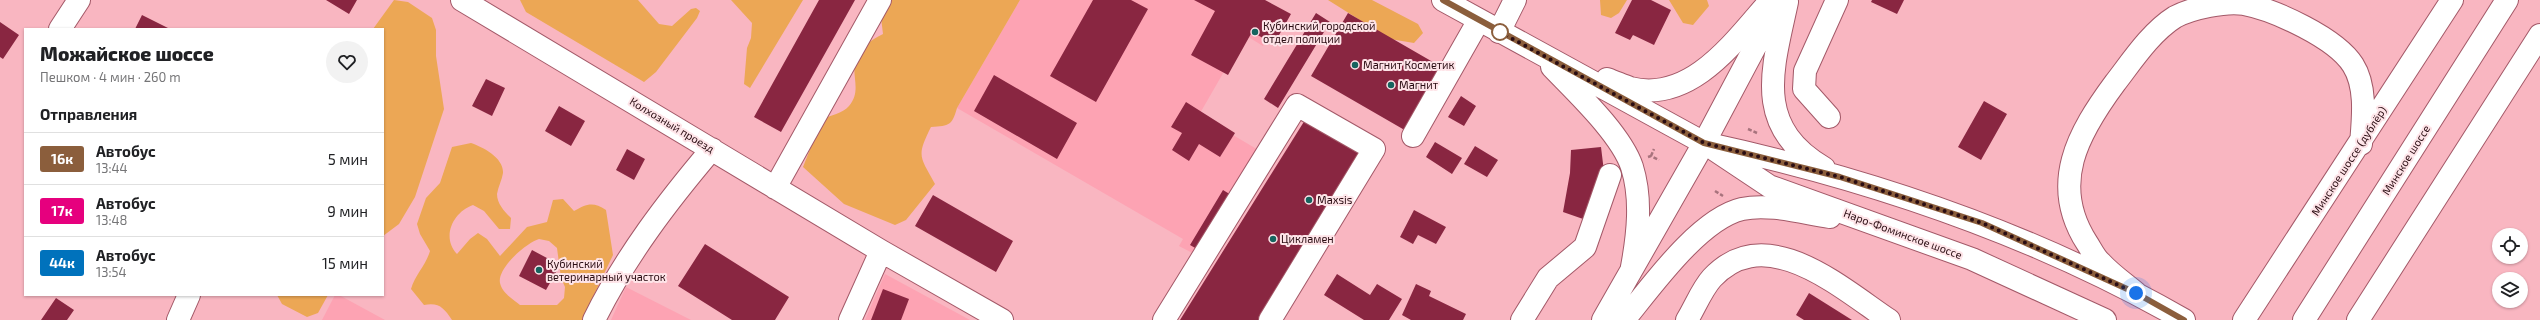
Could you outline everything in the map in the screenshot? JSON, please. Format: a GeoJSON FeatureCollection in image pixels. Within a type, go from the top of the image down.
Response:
{"type":"FeatureCollection","features":[{"type":"Feature","properties":{"kind":"main road"},"geometry":{"type":"LineString","coordinates":[[61,28],[79,0]]}},
{"type":"Feature","properties":{"kind":"main road","name":"Колхозный проезд"},"geometry":{"type":"LineString","coordinates":[[462,0],[775,188],[1002,320]]}},
{"type":"Feature","properties":{"kind":"main road"},"geometry":{"type":"LineString","coordinates":[[775,188],[880,0]]}},
{"type":"Feature","properties":{"kind":"main road","name":"Наро-Фоминское шоссе"},"geometry":{"type":"LineString","coordinates":[[1443,0],[1704,143],[1769,186],[1972,259],[2105,320]]}},
{"type":"Feature","properties":{"kind":"main road"},"geometry":{"type":"LineString","coordinates":[[1499,32],[1515,0]]}},
{"type":"Feature","properties":{"kind":"main road"},"geometry":{"type":"LineString","coordinates":[[1539,53],[1631,88],[1659,90],[1678,85],[1715,62],[1772,0]]}},
{"type":"Feature","properties":{"kind":"main road"},"geometry":{"type":"LineString","coordinates":[[1603,320],[1630,276],[1704,143],[1780,0]]}},
{"type":"Feature","properties":{"kind":"main road"},"geometry":{"type":"LineString","coordinates":[[1787,0],[1772,75],[1774,102],[1780,122],[1792,144],[1811,160],[1840,177]]}},
{"type":"Feature","properties":{"kind":"main road"},"geometry":{"type":"LineString","coordinates":[[1829,117],[1804,89],[1804,71],[1837,0]]}},
{"type":"Feature","properties":{"kind":"main road","name":"Минское шоссе (дублёр)"},"geometry":{"type":"LineString","coordinates":[[2244,320],[2361,144],[2452,0]]}},
{"type":"Feature","properties":{"kind":"main road","name":"Минское шоссе"},"geometry":{"type":"LineString","coordinates":[[2304,320],[2507,0]]}},
{"type":"Feature","properties":{"kind":"main road"},"geometry":{"type":"LineString","coordinates":[[2136,293],[2100,263],[2079,231],[2069,205],[2069,176],[2077,144],[2101,102],[2141,48],[2176,17],[2211,5],[2243,4],[2284,17],[2328,41],[2353,65],[2360,87],[2364,118],[2361,144]]}},
{"type":"Feature","properties":{"kind":"main road"},"geometry":{"type":"LineString","coordinates":[[1413,136],[1479,20]]}},
{"type":"Feature","properties":{"kind":"main road"},"geometry":{"type":"LineString","coordinates":[[2358,320],[2540,34]]}},
{"type":"Feature","properties":{"kind":"main road"},"geometry":{"type":"LineString","coordinates":[[1539,53],[1595,113],[1616,139],[1632,165],[1637,185],[1638,210],[1637,240],[1630,276]]}},
{"type":"Feature","properties":{"kind":"main road"},"geometry":{"type":"LineString","coordinates":[[1164,320],[1297,105],[1374,149],[1270,320]]}},
{"type":"Feature","properties":{"kind":"main road","name":"Наро-Фоминское шоссе"},"geometry":{"type":"LineString","coordinates":[[1704,143],[1840,177],[1982,223],[2136,293],[2184,320]]}},
{"type":"Feature","properties":{"kind":"main road"},"geometry":{"type":"LineString","coordinates":[[594,320],[627,260],[666,204],[712,149]]}},
{"type":"Feature","properties":{"kind":"main road"},"geometry":{"type":"LineString","coordinates":[[1522,320],[1548,278],[1585,247],[1610,175]]}},
{"type":"Feature","properties":{"kind":"main road"},"geometry":{"type":"LineString","coordinates":[[1624,320],[1681,252],[1700,234],[1731,213],[1743,209],[1762,207],[1875,224]]}},
{"type":"Feature","properties":{"kind":"main road"},"geometry":{"type":"LineString","coordinates":[[850,320],[882,251]]}},
{"type":"Feature","properties":{"kind":"main road"},"geometry":{"type":"LineString","coordinates":[[1687,320],[1711,279],[1729,264],[1748,257],[1768,254],[1790,259],[1814,271],[1889,320]]}},
{"type":"Feature","properties":{"kind":"main road"},"geometry":{"type":"LineString","coordinates":[[178,320],[189,296]]}},
{"type":"Feature","properties":{"kind":"path"},"geometry":{"type":"LineString","coordinates":[[1748,129],[1757,134]]}},
{"type":"Feature","properties":{"kind":"path"},"geometry":{"type":"LineString","coordinates":[[1754,139],[1762,130]]}},
{"type":"Feature","properties":{"kind":"path"},"geometry":{"type":"LineString","coordinates":[[1651,156],[1654,149]]}},
{"type":"Feature","properties":{"kind":"shaded area"},"geometry":{"type":"Polygon","coordinates":[[[394,0],[408,2],[432,18],[436,30],[436,56],[444,109],[415,197],[399,224],[384,235],[384,28],[374,28],[394,0]]]}},
{"type":"Feature","properties":{"kind":"shaded area"},"geometry":{"type":"Polygon","coordinates":[[[520,0],[638,0],[659,24],[672,26],[691,9],[696,8],[700,11],[697,18],[656,72],[644,82],[526,12],[520,0]]]}},
{"type":"Feature","properties":{"kind":"shaded area"},"geometry":{"type":"Polygon","coordinates":[[[731,0],[803,0],[750,88],[744,84],[747,48],[751,38],[752,23],[731,0]]]}},
{"type":"Feature","properties":{"kind":"shaded area"},"geometry":{"type":"Polygon","coordinates":[[[887,0],[1020,0],[957,108],[952,121],[946,125],[931,127],[923,145],[922,156],[923,162],[935,184],[906,220],[895,225],[844,204],[803,167],[822,119],[846,109],[854,97],[856,89],[854,71],[855,62],[859,53],[868,43],[883,34],[880,9],[887,0]]]}},
{"type":"Feature","properties":{"kind":"shaded area"},"geometry":{"type":"Polygon","coordinates":[[[1020,0],[1259,0],[1282,13],[1263,46],[1245,35],[1199,115],[1260,151],[1200,257],[1179,246],[1183,239],[957,108],[1020,0]]]}},
{"type":"Feature","properties":{"kind":"shaded area"},"geometry":{"type":"Polygon","coordinates":[[[1328,0],[1372,0],[1418,24],[1423,33],[1414,43],[1390,39],[1328,0]]]}},
{"type":"Feature","properties":{"kind":"shaded area"},"geometry":{"type":"Polygon","coordinates":[[[1600,0],[1627,0],[1619,13],[1611,18],[1601,15],[1600,0]]]}},
{"type":"Feature","properties":{"kind":"shaded area"},"geometry":{"type":"Polygon","coordinates":[[[1669,0],[1707,0],[1709,6],[1693,25],[1683,23],[1669,0]]]}},
{"type":"Feature","properties":{"kind":"shaded area"},"geometry":{"type":"Polygon","coordinates":[[[471,143],[487,150],[496,158],[500,163],[503,173],[497,198],[502,208],[511,218],[510,229],[499,229],[484,211],[473,205],[466,208],[455,219],[450,233],[452,247],[457,254],[470,239],[478,233],[487,239],[500,256],[527,227],[547,222],[553,200],[563,199],[574,211],[590,204],[597,205],[606,210],[613,255],[582,320],[452,320],[441,307],[434,304],[424,305],[411,289],[430,251],[420,234],[417,224],[426,198],[440,183],[452,147],[471,143]],[[539,239],[533,241],[520,251],[503,270],[500,277],[501,287],[508,296],[520,305],[557,305],[564,298],[565,287],[561,278],[557,248],[549,241],[539,239]]]}},
{"type":"Feature","properties":{"kind":"shaded area"},"geometry":{"type":"Polygon","coordinates":[[[885,274],[970,320],[865,320],[885,274]]]}},
{"type":"Feature","properties":{"kind":"shaded area"},"geometry":{"type":"Polygon","coordinates":[[[626,287],[691,320],[611,320],[626,287]]]}},
{"type":"Feature","properties":{"kind":"shaded area"},"geometry":{"type":"Polygon","coordinates":[[[278,296],[327,296],[318,313],[307,317],[282,304],[278,296]]]}},
{"type":"Feature","properties":{"kind":"shaded area"},"geometry":{"type":"Polygon","coordinates":[[[334,296],[341,296],[385,320],[322,320],[334,296]]]}},
{"type":"Feature","properties":{"kind":"building"},"geometry":{"type":"Polygon","coordinates":[[[326,0],[357,0],[349,14],[326,0]]]}},
{"type":"Feature","properties":{"kind":"building"},"geometry":{"type":"Polygon","coordinates":[[[819,0],[855,0],[781,132],[754,117],[819,0]]]}},
{"type":"Feature","properties":{"kind":"building"},"geometry":{"type":"Polygon","coordinates":[[[1093,0],[1131,0],[1148,9],[1096,102],[1050,76],[1093,0]]]}},
{"type":"Feature","properties":{"kind":"building"},"geometry":{"type":"Polygon","coordinates":[[[1194,0],[1265,0],[1291,14],[1274,44],[1252,32],[1228,75],[1191,55],[1215,11],[1194,0]]]}},
{"type":"Feature","properties":{"kind":"building"},"geometry":{"type":"Polygon","coordinates":[[[1632,0],[1651,0],[1671,10],[1654,45],[1633,35],[1630,40],[1615,33],[1632,0]]]}},
{"type":"Feature","properties":{"kind":"building"},"geometry":{"type":"Polygon","coordinates":[[[1872,0],[1904,0],[1897,14],[1871,2],[1872,0]]]}},
{"type":"Feature","properties":{"kind":"building"},"geometry":{"type":"Polygon","coordinates":[[[1316,13],[1330,22],[1278,108],[1264,99],[1316,13]]]}},
{"type":"Feature","properties":{"kind":"building"},"geometry":{"type":"Polygon","coordinates":[[[1348,13],[1445,69],[1408,132],[1311,76],[1348,13]]]}},
{"type":"Feature","properties":{"kind":"building"},"geometry":{"type":"Polygon","coordinates":[[[142,15],[168,28],[136,28],[142,15]]]}},
{"type":"Feature","properties":{"kind":"building"},"geometry":{"type":"Polygon","coordinates":[[[0,22],[19,35],[3,59],[0,57],[0,22]]]}},
{"type":"Feature","properties":{"kind":"building"},"geometry":{"type":"Polygon","coordinates":[[[994,75],[1077,123],[1057,159],[974,111],[994,75]]]}},
{"type":"Feature","properties":{"kind":"building"},"geometry":{"type":"Polygon","coordinates":[[[486,79],[505,88],[492,116],[472,106],[486,79]]]}},
{"type":"Feature","properties":{"kind":"building"},"geometry":{"type":"Polygon","coordinates":[[[1461,96],[1476,106],[1464,126],[1448,117],[1461,96]]]}},
{"type":"Feature","properties":{"kind":"building"},"geometry":{"type":"Polygon","coordinates":[[[1984,101],[2007,114],[1981,160],[1958,147],[1984,101]]]}},
{"type":"Feature","properties":{"kind":"building"},"geometry":{"type":"Polygon","coordinates":[[[1186,102],[1235,133],[1220,157],[1199,144],[1189,161],[1172,150],[1182,133],[1171,127],[1186,102]]]}},
{"type":"Feature","properties":{"kind":"building"},"geometry":{"type":"Polygon","coordinates":[[[559,106],[585,121],[571,146],[545,131],[559,106]]]}},
{"type":"Feature","properties":{"kind":"building","name":"Цикламен"},"geometry":{"type":"Polygon","coordinates":[[[1305,120],[1367,158],[1265,320],[1180,320],[1305,120]]]}},
{"type":"Feature","properties":{"kind":"building"},"geometry":{"type":"Polygon","coordinates":[[[1435,142],[1462,158],[1452,174],[1426,157],[1435,142]]]}},
{"type":"Feature","properties":{"kind":"building"},"geometry":{"type":"Polygon","coordinates":[[[1475,146],[1498,160],[1487,177],[1464,164],[1475,146]]]}},
{"type":"Feature","properties":{"kind":"building"},"geometry":{"type":"Polygon","coordinates":[[[1601,147],[1605,180],[1586,220],[1563,212],[1570,173],[1571,150],[1601,147]]]}},
{"type":"Feature","properties":{"kind":"building"},"geometry":{"type":"Polygon","coordinates":[[[627,149],[645,159],[634,180],[616,170],[627,149]]]}},
{"type":"Feature","properties":{"kind":"building"},"geometry":{"type":"Polygon","coordinates":[[[1223,190],[1236,198],[1204,253],[1190,245],[1223,190]]]}},
{"type":"Feature","properties":{"kind":"building"},"geometry":{"type":"Polygon","coordinates":[[[933,195],[1013,241],[996,272],[915,226],[933,195]]]}},
{"type":"Feature","properties":{"kind":"building"},"geometry":{"type":"Polygon","coordinates":[[[1414,210],[1446,227],[1436,244],[1418,235],[1413,244],[1400,237],[1414,210]]]}},
{"type":"Feature","properties":{"kind":"building"},"geometry":{"type":"Polygon","coordinates":[[[705,244],[789,297],[775,320],[732,320],[678,286],[705,244]]]}},
{"type":"Feature","properties":{"kind":"building","name":"Кубинский ветеринарный участок"},"geometry":{"type":"Polygon","coordinates":[[[532,250],[560,265],[546,290],[519,276],[532,250]]]}},
{"type":"Feature","properties":{"kind":"building"},"geometry":{"type":"Polygon","coordinates":[[[1337,274],[1370,295],[1377,284],[1402,299],[1389,320],[1364,320],[1324,295],[1337,274]]]}},
{"type":"Feature","properties":{"kind":"building"},"geometry":{"type":"Polygon","coordinates":[[[1416,284],[1431,291],[1429,296],[1466,314],[1463,320],[1411,320],[1402,315],[1416,284]]]}},
{"type":"Feature","properties":{"kind":"building"},"geometry":{"type":"Polygon","coordinates":[[[883,289],[909,299],[901,320],[871,320],[883,289]]]}},
{"type":"Feature","properties":{"kind":"building"},"geometry":{"type":"Polygon","coordinates":[[[1809,293],[1852,320],[1804,320],[1796,315],[1809,293]]]}},
{"type":"Feature","properties":{"kind":"building"},"geometry":{"type":"Polygon","coordinates":[[[56,298],[74,310],[67,320],[41,320],[56,298]]]}},
{"type":"Feature","properties":{"kind":"bus line","name":"16к"},"geometry":{"type":"LineString","coordinates":[[1443,0],[1704,143],[1748,152],[1840,177],[1982,223],[2136,293],[2184,320]]}},
{"type":"Feature","properties":{"kind":"place","name":"Кубинский городской отдел полиции"},"geometry":{"type":"Point","coordinates":[1255,32]}},
{"type":"Feature","properties":{"kind":"place","name":"Магнит Косметик"},"geometry":{"type":"Point","coordinates":[1355,65]}},
{"type":"Feature","properties":{"kind":"place","name":"Магнит"},"geometry":{"type":"Point","coordinates":[1391,85]}},
{"type":"Feature","properties":{"kind":"place","name":"Maxsis"},"geometry":{"type":"Point","coordinates":[1309,200]}},
{"type":"Feature","properties":{"kind":"place","name":"Цикламен"},"geometry":{"type":"Point","coordinates":[1273,239]}},
{"type":"Feature","properties":{"kind":"place","name":"Кубинский ветеринарный участок"},"geometry":{"type":"Point","coordinates":[539,270]}},
{"type":"Feature","properties":{"kind":"route"},"geometry":{"type":"LineString","coordinates":[[1500,32],[1704,143],[1748,152],[1840,177],[1982,223],[2136,293]]}}]}
